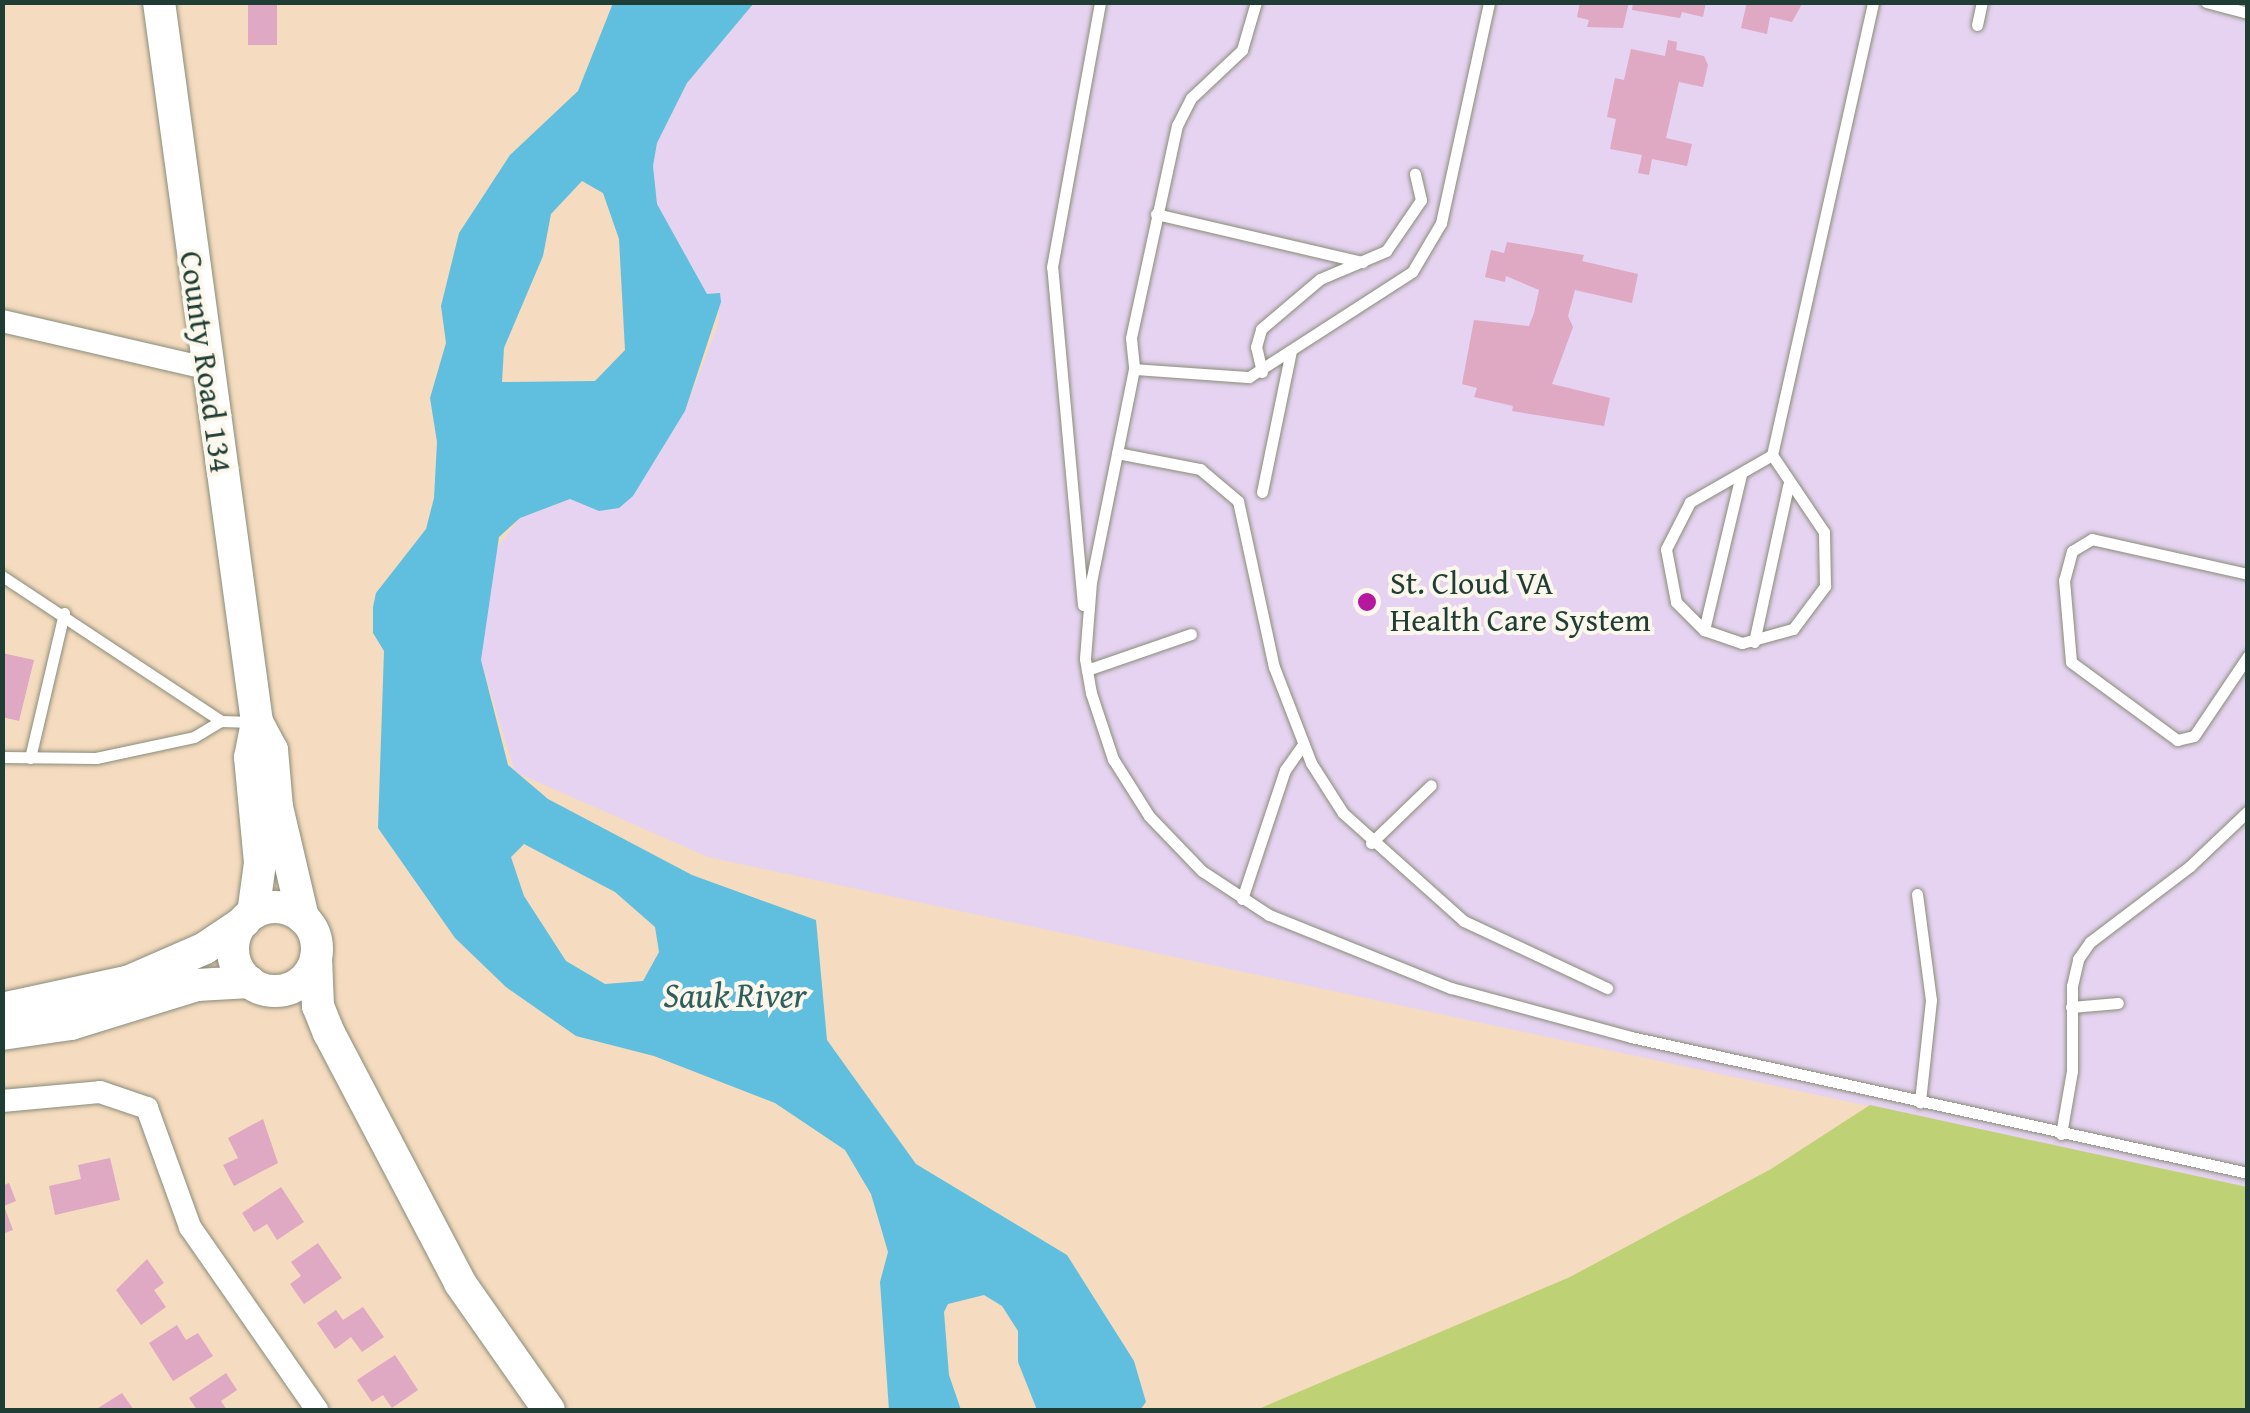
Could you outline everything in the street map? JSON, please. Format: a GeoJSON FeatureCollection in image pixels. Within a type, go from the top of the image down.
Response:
{"type":"FeatureCollection","features":[{"type":"Feature","properties":{"kind":"street","name":"County Road 134"},"geometry":{"type":"LineString","coordinates":[[159,2],[257,722],[250,757],[260,863],[249,917]]}},
{"type":"Feature","properties":{"kind":"street"},"geometry":{"type":"LineString","coordinates":[[2,321],[206,368]]}},
{"type":"Feature","properties":{"kind":"street","name":"County Road 134"},"geometry":{"type":"LineString","coordinates":[[257,722],[272,750],[277,808],[303,918]]}},
{"type":"Feature","properties":{"kind":"street"},"geometry":{"type":"LineString","coordinates":[[2,1009],[130,981],[205,948],[249,917],[284,908],[303,918],[315,936],[322,1020],[460,1283],[549,1410]]}},
{"type":"Feature","properties":{"kind":"street"},"geometry":{"type":"LineString","coordinates":[[249,917],[234,950],[403,1178]]}},
{"type":"Feature","properties":{"kind":"street"},"geometry":{"type":"LineString","coordinates":[[2,1034],[72,1024],[196,984],[298,985],[316,958]]}},
{"type":"Feature","properties":{"kind":"street"},"geometry":{"type":"LineString","coordinates":[[2,1101],[100,1092],[146,1108],[190,1227],[317,1410]]}},
{"type":"Feature","properties":{"kind":"lane"},"geometry":{"type":"LineString","coordinates":[[1100,2],[1052,267],[1087,670],[1101,728],[1127,786],[1173,844],[1242,898],[1327,943],[1540,1015],[2248,1174]]}},
{"type":"Feature","properties":{"kind":"lane"},"geometry":{"type":"LineString","coordinates":[[1086,624],[1134,369],[1130,338],[1177,125],[1190,98],[1242,50],[1256,2]]}},
{"type":"Feature","properties":{"kind":"lane"},"geometry":{"type":"LineString","coordinates":[[1134,369],[1232,379],[1262,372],[1389,290],[1429,252],[1489,2]]}},
{"type":"Feature","properties":{"kind":"lane"},"geometry":{"type":"LineString","coordinates":[[1772,456],[1690,502],[1666,550],[1676,602],[1704,630],[1754,642],[1793,629],[1825,586],[1824,532],[1788,486],[1772,456],[1873,2]]}},
{"type":"Feature","properties":{"kind":"lane"},"geometry":{"type":"LineString","coordinates":[[1978,25],[1982,2]]}},
{"type":"Feature","properties":{"kind":"lane"},"geometry":{"type":"LineString","coordinates":[[2206,2],[2248,12]]}},
{"type":"Feature","properties":{"kind":"lane"},"geometry":{"type":"LineString","coordinates":[[1262,372],[1258,338],[1272,316],[1320,279],[1386,251],[1414,214],[1422,190],[1414,174]]}},
{"type":"Feature","properties":{"kind":"lane"},"geometry":{"type":"LineString","coordinates":[[1156,214],[1364,263]]}},
{"type":"Feature","properties":{"kind":"lane"},"geometry":{"type":"LineString","coordinates":[[1262,492],[1292,351]]}},
{"type":"Feature","properties":{"kind":"lane"},"geometry":{"type":"LineString","coordinates":[[1116,453],[1200,470],[1238,501],[1274,668],[1304,744],[1344,813],[1371,843],[1464,920],[1607,988]]}},
{"type":"Feature","properties":{"kind":"lane"},"geometry":{"type":"LineString","coordinates":[[1704,630],[1741,474]]}},
{"type":"Feature","properties":{"kind":"lane"},"geometry":{"type":"LineString","coordinates":[[1754,642],[1788,486]]}},
{"type":"Feature","properties":{"kind":"lane"},"geometry":{"type":"LineString","coordinates":[[2248,574],[2092,539],[2072,551],[2064,580],[2070,662],[2178,740],[2194,736],[2248,656]]}},
{"type":"Feature","properties":{"kind":"lane"},"geometry":{"type":"LineString","coordinates":[[2,576],[64,612],[220,720],[257,722]]}},
{"type":"Feature","properties":{"kind":"lane"},"geometry":{"type":"LineString","coordinates":[[30,758],[64,612]]}},
{"type":"Feature","properties":{"kind":"lane"},"geometry":{"type":"LineString","coordinates":[[1087,670],[1191,634]]}},
{"type":"Feature","properties":{"kind":"lane"},"geometry":{"type":"LineString","coordinates":[[2,757],[96,758],[194,737],[220,720]]}},
{"type":"Feature","properties":{"kind":"lane"},"geometry":{"type":"LineString","coordinates":[[1242,898],[1285,770],[1304,744]]}},
{"type":"Feature","properties":{"kind":"lane"},"geometry":{"type":"LineString","coordinates":[[1371,843],[1431,785]]}},
{"type":"Feature","properties":{"kind":"lane"},"geometry":{"type":"LineString","coordinates":[[2060,1134],[2072,1071],[2071,1007],[2078,959],[2090,942],[2190,866],[2246,816]]}},
{"type":"Feature","properties":{"kind":"lane"},"geometry":{"type":"LineString","coordinates":[[1918,894],[1931,1000],[1920,1102]]}},
{"type":"Feature","properties":{"kind":"lane"},"geometry":{"type":"LineString","coordinates":[[2071,1007],[2118,1003]]}},
{"type":"Feature","properties":{"kind":"shaded area","name":"St. Cloud VA Health Care System"},"geometry":{"type":"Polygon","coordinates":[[[754,3],[2247,3],[2247,1187],[708,857],[515,772],[481,660],[494,552],[520,518],[571,499],[586,501],[685,411],[718,325],[720,294],[707,295],[657,204],[653,166],[657,143],[687,83],[754,3]]]}},
{"type":"Feature","properties":{"kind":"green space"},"geometry":{"type":"Polygon","coordinates":[[[1870,1105],[2247,1187],[2247,1410],[1256,1410],[1570,1277],[1771,1169],[1870,1105]]]}},
{"type":"Feature","properties":{"kind":"water","name":"Sauk River"},"geometry":{"type":"Polygon","coordinates":[[[613,3],[754,3],[687,83],[657,143],[653,166],[657,204],[707,294],[720,293],[721,302],[685,411],[633,496],[619,508],[599,511],[570,499],[520,518],[499,537],[481,660],[508,765],[548,799],[692,875],[816,920],[827,1040],[916,1164],[1067,1255],[1134,1361],[1146,1402],[1140,1410],[1037,1410],[1018,1362],[1018,1331],[1002,1306],[984,1295],[948,1304],[944,1312],[949,1375],[961,1410],[889,1410],[880,1282],[888,1252],[871,1194],[845,1150],[775,1103],[654,1056],[576,1036],[506,987],[455,938],[378,828],[384,651],[373,633],[373,607],[376,593],[426,529],[434,498],[437,442],[430,398],[446,343],[441,306],[459,233],[510,155],[578,91],[613,3]],[[582,181],[551,214],[543,256],[504,348],[502,382],[595,381],[625,350],[619,239],[603,193],[582,181]],[[524,844],[511,857],[524,896],[566,961],[605,984],[643,981],[659,952],[655,927],[615,892],[524,844]]]}},
{"type":"Feature","properties":{"kind":"building"},"geometry":{"type":"Polygon","coordinates":[[[248,2],[277,2],[277,45],[248,45],[248,2]]]}},
{"type":"Feature","properties":{"kind":"building"},"geometry":{"type":"Polygon","coordinates":[[[1580,2],[1629,2],[1623,28],[1587,27],[1589,20],[1577,17],[1580,2]]]}},
{"type":"Feature","properties":{"kind":"building"},"geometry":{"type":"Polygon","coordinates":[[[1633,2],[1706,2],[1703,17],[1682,12],[1680,18],[1632,10],[1633,2]]]}},
{"type":"Feature","properties":{"kind":"building"},"geometry":{"type":"Polygon","coordinates":[[[1747,2],[1803,2],[1792,22],[1770,17],[1767,34],[1741,28],[1747,2]]]}},
{"type":"Feature","properties":{"kind":"building"},"geometry":{"type":"Polygon","coordinates":[[[1668,40],[1677,42],[1676,50],[1704,56],[1708,65],[1703,87],[1679,82],[1666,138],[1692,144],[1687,166],[1652,159],[1649,175],[1638,173],[1642,155],[1610,149],[1616,119],[1607,117],[1615,78],[1624,80],[1631,49],[1665,56],[1668,40]]]}},
{"type":"Feature","properties":{"kind":"building"},"geometry":{"type":"Polygon","coordinates":[[[1507,242],[1584,255],[1582,261],[1638,274],[1632,303],[1575,290],[1568,316],[1573,327],[1552,384],[1610,398],[1604,426],[1512,411],[1513,406],[1474,397],[1477,388],[1462,384],[1474,320],[1529,326],[1534,313],[1539,290],[1506,276],[1505,282],[1485,277],[1491,250],[1504,253],[1507,242]]]}},
{"type":"Feature","properties":{"kind":"building"},"geometry":{"type":"Polygon","coordinates":[[[2,653],[34,660],[19,721],[2,717],[2,653]]]}},
{"type":"Feature","properties":{"kind":"building"},"geometry":{"type":"Polygon","coordinates":[[[263,1119],[278,1163],[234,1186],[223,1165],[238,1158],[228,1138],[263,1119]]]}},
{"type":"Feature","properties":{"kind":"building"},"geometry":{"type":"Polygon","coordinates":[[[110,1158],[120,1200],[55,1215],[49,1186],[81,1179],[78,1165],[110,1158]]]}},
{"type":"Feature","properties":{"kind":"building"},"geometry":{"type":"Polygon","coordinates":[[[9,1183],[16,1201],[4,1206],[13,1230],[2,1234],[2,1186],[9,1183]]]}},
{"type":"Feature","properties":{"kind":"building"},"geometry":{"type":"Polygon","coordinates":[[[281,1187],[304,1222],[277,1240],[267,1224],[254,1232],[242,1213],[281,1187]]]}},
{"type":"Feature","properties":{"kind":"building"},"geometry":{"type":"Polygon","coordinates":[[[318,1243],[342,1278],[304,1304],[290,1284],[301,1276],[291,1262],[318,1243]]]}},
{"type":"Feature","properties":{"kind":"building"},"geometry":{"type":"Polygon","coordinates":[[[147,1259],[164,1283],[154,1290],[166,1307],[141,1325],[116,1290],[147,1259]]]}},
{"type":"Feature","properties":{"kind":"building"},"geometry":{"type":"Polygon","coordinates":[[[363,1307],[384,1337],[362,1352],[351,1337],[335,1349],[317,1323],[336,1310],[343,1320],[363,1307]]]}},
{"type":"Feature","properties":{"kind":"building"},"geometry":{"type":"Polygon","coordinates":[[[177,1325],[186,1340],[198,1333],[213,1356],[173,1381],[149,1343],[177,1325]]]}},
{"type":"Feature","properties":{"kind":"building"},"geometry":{"type":"Polygon","coordinates":[[[395,1355],[418,1390],[392,1408],[383,1395],[372,1402],[357,1380],[395,1355]]]}},
{"type":"Feature","properties":{"kind":"building"},"geometry":{"type":"Polygon","coordinates":[[[226,1373],[237,1390],[221,1401],[227,1410],[197,1410],[189,1398],[226,1373]]]}},
{"type":"Feature","properties":{"kind":"building"},"geometry":{"type":"Polygon","coordinates":[[[122,1393],[134,1410],[95,1410],[122,1393]]]}},
{"type":"Feature","properties":{"kind":"place","name":"St. Cloud VA Health Care System"},"geometry":{"type":"Point","coordinates":[1367,602]}}]}
